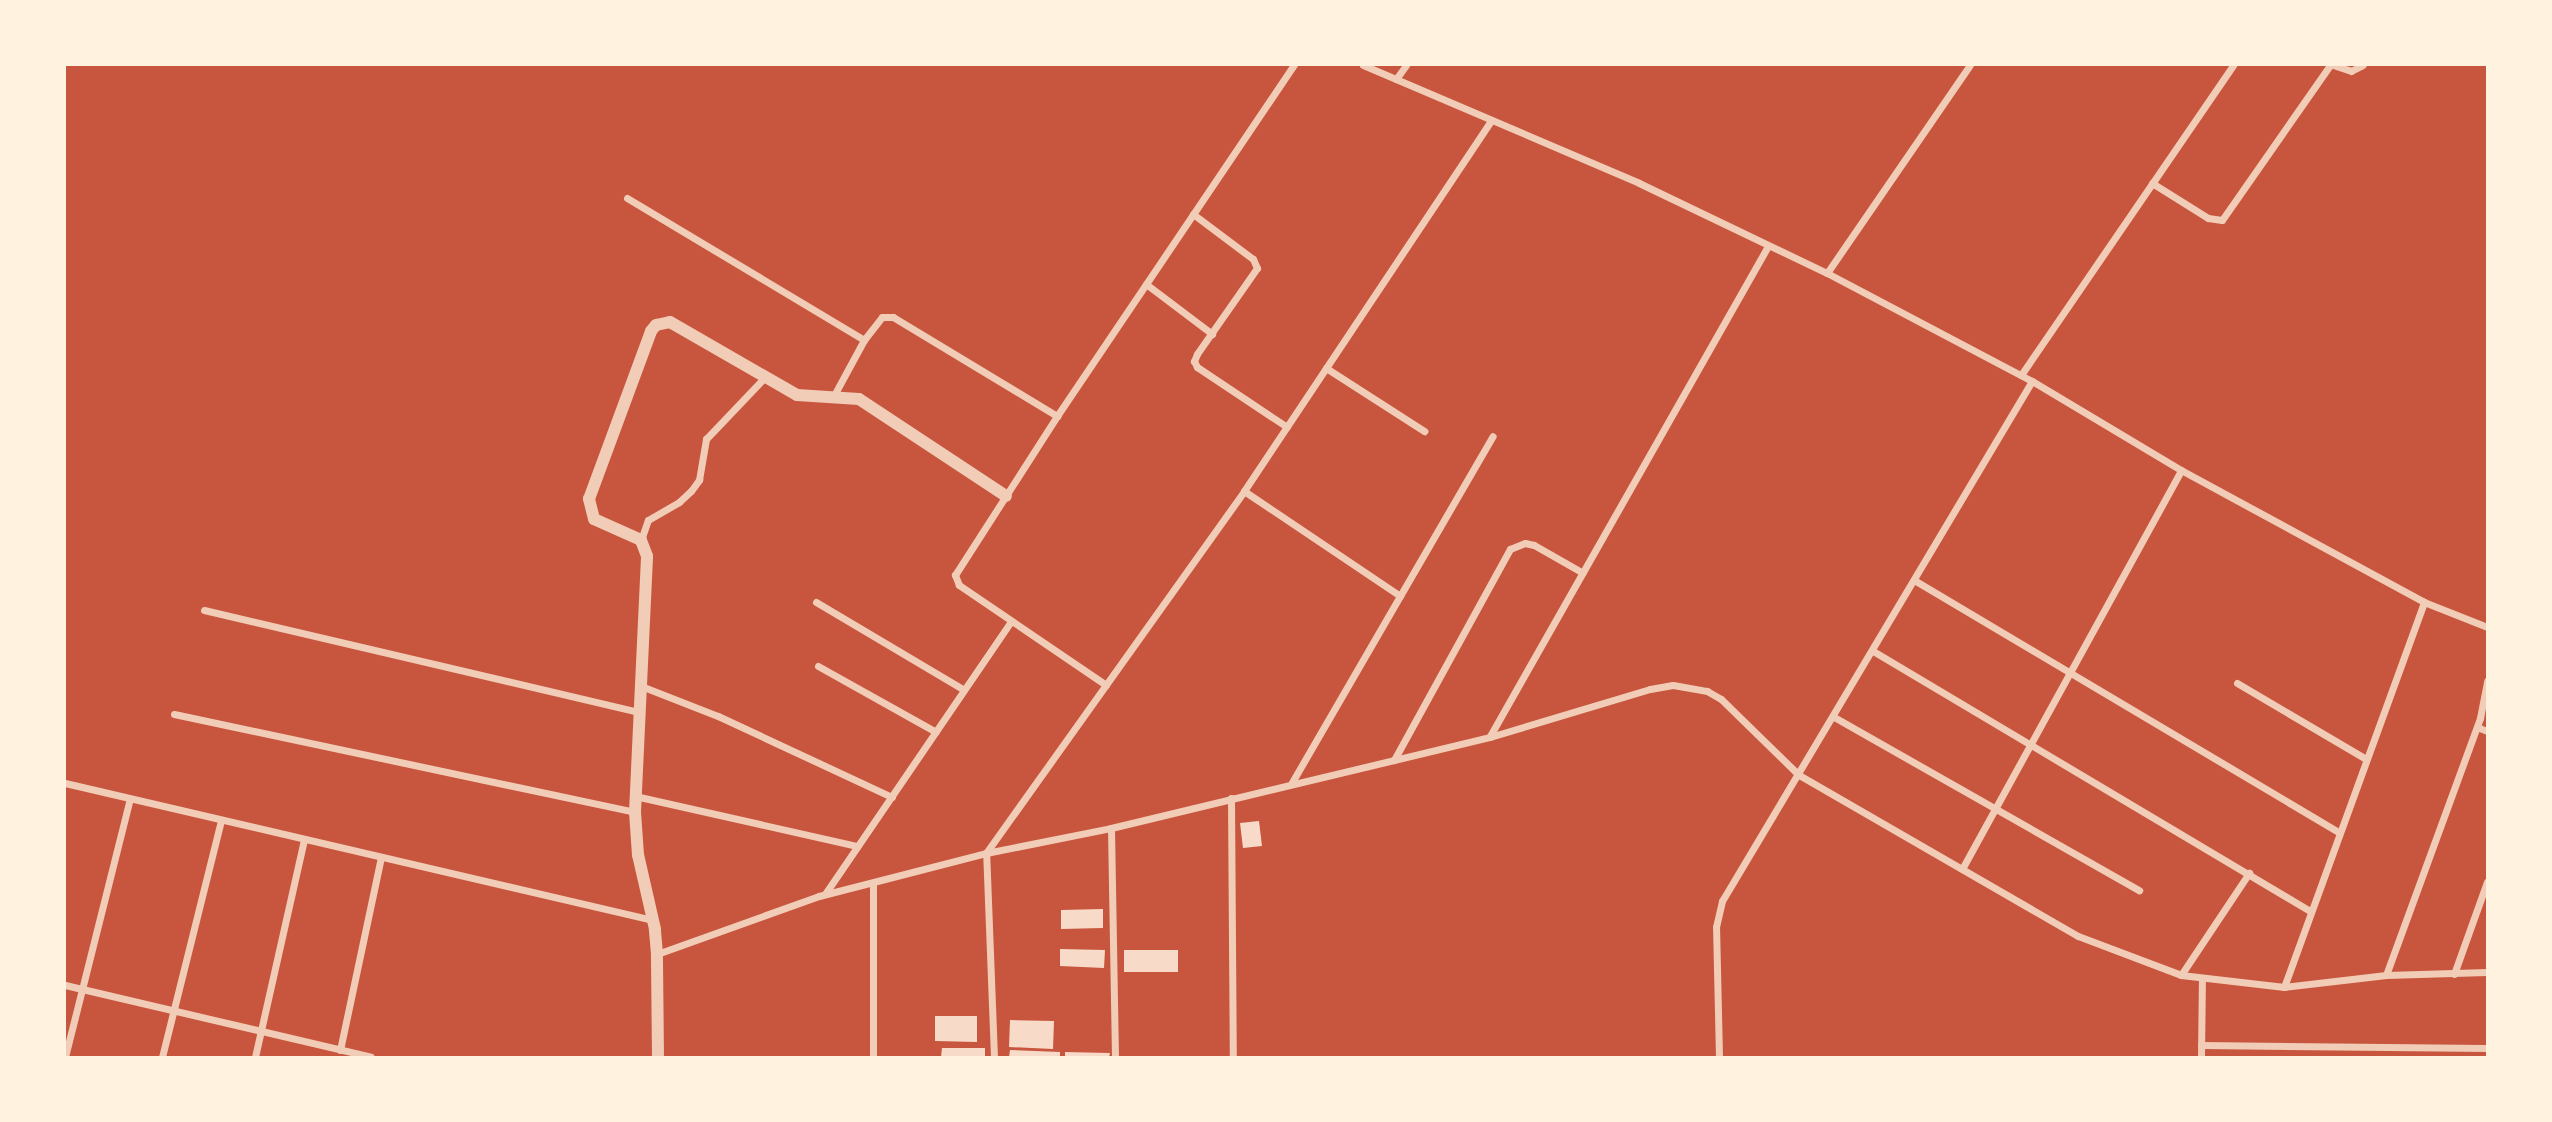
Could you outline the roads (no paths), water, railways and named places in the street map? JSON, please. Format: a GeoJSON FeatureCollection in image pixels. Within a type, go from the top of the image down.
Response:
{"type":"FeatureCollection","features":[{"type":"Feature","properties":{"kind":"street"},"geometry":{"type":"LineString","coordinates":[[1106,685],[959,585],[955,575],[1057,416],[1293,65]]}},
{"type":"Feature","properties":{"kind":"street"},"geometry":{"type":"LineString","coordinates":[[1363,65],[1639,183],[1827,273],[2032,381],[2181,470],[2424,602],[2487,627]]}},
{"type":"Feature","properties":{"kind":"street"},"geometry":{"type":"LineString","coordinates":[[1396,79],[1406,65]]}},
{"type":"Feature","properties":{"kind":"street"},"geometry":{"type":"LineString","coordinates":[[1827,273],[1970,65]]}},
{"type":"Feature","properties":{"kind":"street"},"geometry":{"type":"LineString","coordinates":[[2021,375],[2233,65]]}},
{"type":"Feature","properties":{"kind":"street"},"geometry":{"type":"LineString","coordinates":[[2151,183],[2208,218],[2222,220],[2332,65],[2350,71],[2362,65]]}},
{"type":"Feature","properties":{"kind":"street"},"geometry":{"type":"LineString","coordinates":[[994,1057],[986,853],[1244,491],[1491,120]]}},
{"type":"Feature","properties":{"kind":"street"},"geometry":{"type":"LineString","coordinates":[[627,198],[864,340]]}},
{"type":"Feature","properties":{"kind":"street"},"geometry":{"type":"LineString","coordinates":[[1193,214],[1256,263],[1255,274],[1197,354],[1194,360],[1197,368],[1287,427]]}},
{"type":"Feature","properties":{"kind":"street"},"geometry":{"type":"LineString","coordinates":[[1490,737],[1768,246]]}},
{"type":"Feature","properties":{"kind":"street"},"geometry":{"type":"LineString","coordinates":[[1146,284],[1212,334]]}},
{"type":"Feature","properties":{"kind":"street"},"geometry":{"type":"LineString","coordinates":[[834,397],[864,340],[882,317],[893,317],[1057,416]]}},
{"type":"Feature","properties":{"kind":"street"},"geometry":{"type":"LineString","coordinates":[[641,540],[594,519],[589,499],[651,331],[656,325],[670,323],[797,395],[818,399],[859,398],[1006,496]]}},
{"type":"Feature","properties":{"kind":"street"},"geometry":{"type":"LineString","coordinates":[[1326,368],[1424,431]]}},
{"type":"Feature","properties":{"kind":"street"},"geometry":{"type":"LineString","coordinates":[[657,1057],[657,954],[653,920],[638,855],[635,812],[647,555],[641,540],[648,520],[679,502],[691,491],[699,480],[706,439],[765,377]]}},
{"type":"Feature","properties":{"kind":"street"},"geometry":{"type":"LineString","coordinates":[[1719,1057],[1716,927],[1722,901],[2032,381]]}},
{"type":"Feature","properties":{"kind":"street"},"geometry":{"type":"LineString","coordinates":[[1291,785],[1493,436]]}},
{"type":"Feature","properties":{"kind":"street"},"geometry":{"type":"LineString","coordinates":[[1962,869],[2181,470]]}},
{"type":"Feature","properties":{"kind":"street"},"geometry":{"type":"LineString","coordinates":[[1244,491],[1400,596]]}},
{"type":"Feature","properties":{"kind":"street"},"geometry":{"type":"LineString","coordinates":[[1394,760],[1510,549],[1525,543],[1534,545],[1583,573]]}},
{"type":"Feature","properties":{"kind":"street"},"geometry":{"type":"LineString","coordinates":[[1914,580],[2339,832]]}},
{"type":"Feature","properties":{"kind":"street"},"geometry":{"type":"LineString","coordinates":[[816,602],[964,690]]}},
{"type":"Feature","properties":{"kind":"street"},"geometry":{"type":"LineString","coordinates":[[2284,987],[2424,602]]}},
{"type":"Feature","properties":{"kind":"street"},"geometry":{"type":"LineString","coordinates":[[204,610],[641,712]]}},
{"type":"Feature","properties":{"kind":"street"},"geometry":{"type":"LineString","coordinates":[[825,895],[1011,621]]}},
{"type":"Feature","properties":{"kind":"street"},"geometry":{"type":"LineString","coordinates":[[1873,651],[2310,911]]}},
{"type":"Feature","properties":{"kind":"street"},"geometry":{"type":"LineString","coordinates":[[818,666],[936,732]]}},
{"type":"Feature","properties":{"kind":"street"},"geometry":{"type":"LineString","coordinates":[[2386,975],[2477,727],[2487,681]]}},
{"type":"Feature","properties":{"kind":"street"},"geometry":{"type":"LineString","coordinates":[[2237,684],[2366,759]]}},
{"type":"Feature","properties":{"kind":"street"},"geometry":{"type":"LineString","coordinates":[[657,954],[825,895],[986,853],[1111,828],[1490,737],[1650,689],[1689,686],[1721,699],[1799,775],[2078,936],[2181,975],[2284,987],[2386,975],[2487,972]]}},
{"type":"Feature","properties":{"kind":"street"},"geometry":{"type":"LineString","coordinates":[[641,687],[718,716],[892,797]]}},
{"type":"Feature","properties":{"kind":"street"},"geometry":{"type":"LineString","coordinates":[[174,714],[635,812]]}},
{"type":"Feature","properties":{"kind":"street"},"geometry":{"type":"LineString","coordinates":[[1834,717],[2139,890]]}},
{"type":"Feature","properties":{"kind":"street"},"geometry":{"type":"LineString","coordinates":[[2477,727],[2487,731]]}},
{"type":"Feature","properties":{"kind":"street"},"geometry":{"type":"LineString","coordinates":[[65,783],[653,920]]}},
{"type":"Feature","properties":{"kind":"street"},"geometry":{"type":"LineString","coordinates":[[635,796],[858,846]]}},
{"type":"Feature","properties":{"kind":"street"},"geometry":{"type":"LineString","coordinates":[[1231,798],[1233,1057]]}},
{"type":"Feature","properties":{"kind":"street"},"geometry":{"type":"LineString","coordinates":[[65,1057],[130,799]]}},
{"type":"Feature","properties":{"kind":"street"},"geometry":{"type":"LineString","coordinates":[[162,1057],[220,820]]}},
{"type":"Feature","properties":{"kind":"street"},"geometry":{"type":"LineString","coordinates":[[1111,828],[1115,1057]]}},
{"type":"Feature","properties":{"kind":"street"},"geometry":{"type":"LineString","coordinates":[[255,1057],[304,839]]}},
{"type":"Feature","properties":{"kind":"street"},"geometry":{"type":"LineString","coordinates":[[340,1050],[381,857]]}},
{"type":"Feature","properties":{"kind":"street"},"geometry":{"type":"LineString","coordinates":[[2181,975],[2249,873]]}},
{"type":"Feature","properties":{"kind":"street"},"geometry":{"type":"LineString","coordinates":[[2454,974],[2487,882]]}},
{"type":"Feature","properties":{"kind":"street"},"geometry":{"type":"LineString","coordinates":[[873,883],[873,1057]]}},
{"type":"Feature","properties":{"kind":"street"},"geometry":{"type":"LineString","coordinates":[[2201,1057],[2202,979]]}},
{"type":"Feature","properties":{"kind":"street"},"geometry":{"type":"LineString","coordinates":[[65,985],[371,1057]]}},
{"type":"Feature","properties":{"kind":"street"},"geometry":{"type":"LineString","coordinates":[[2201,1045],[2487,1048]]}}]}
